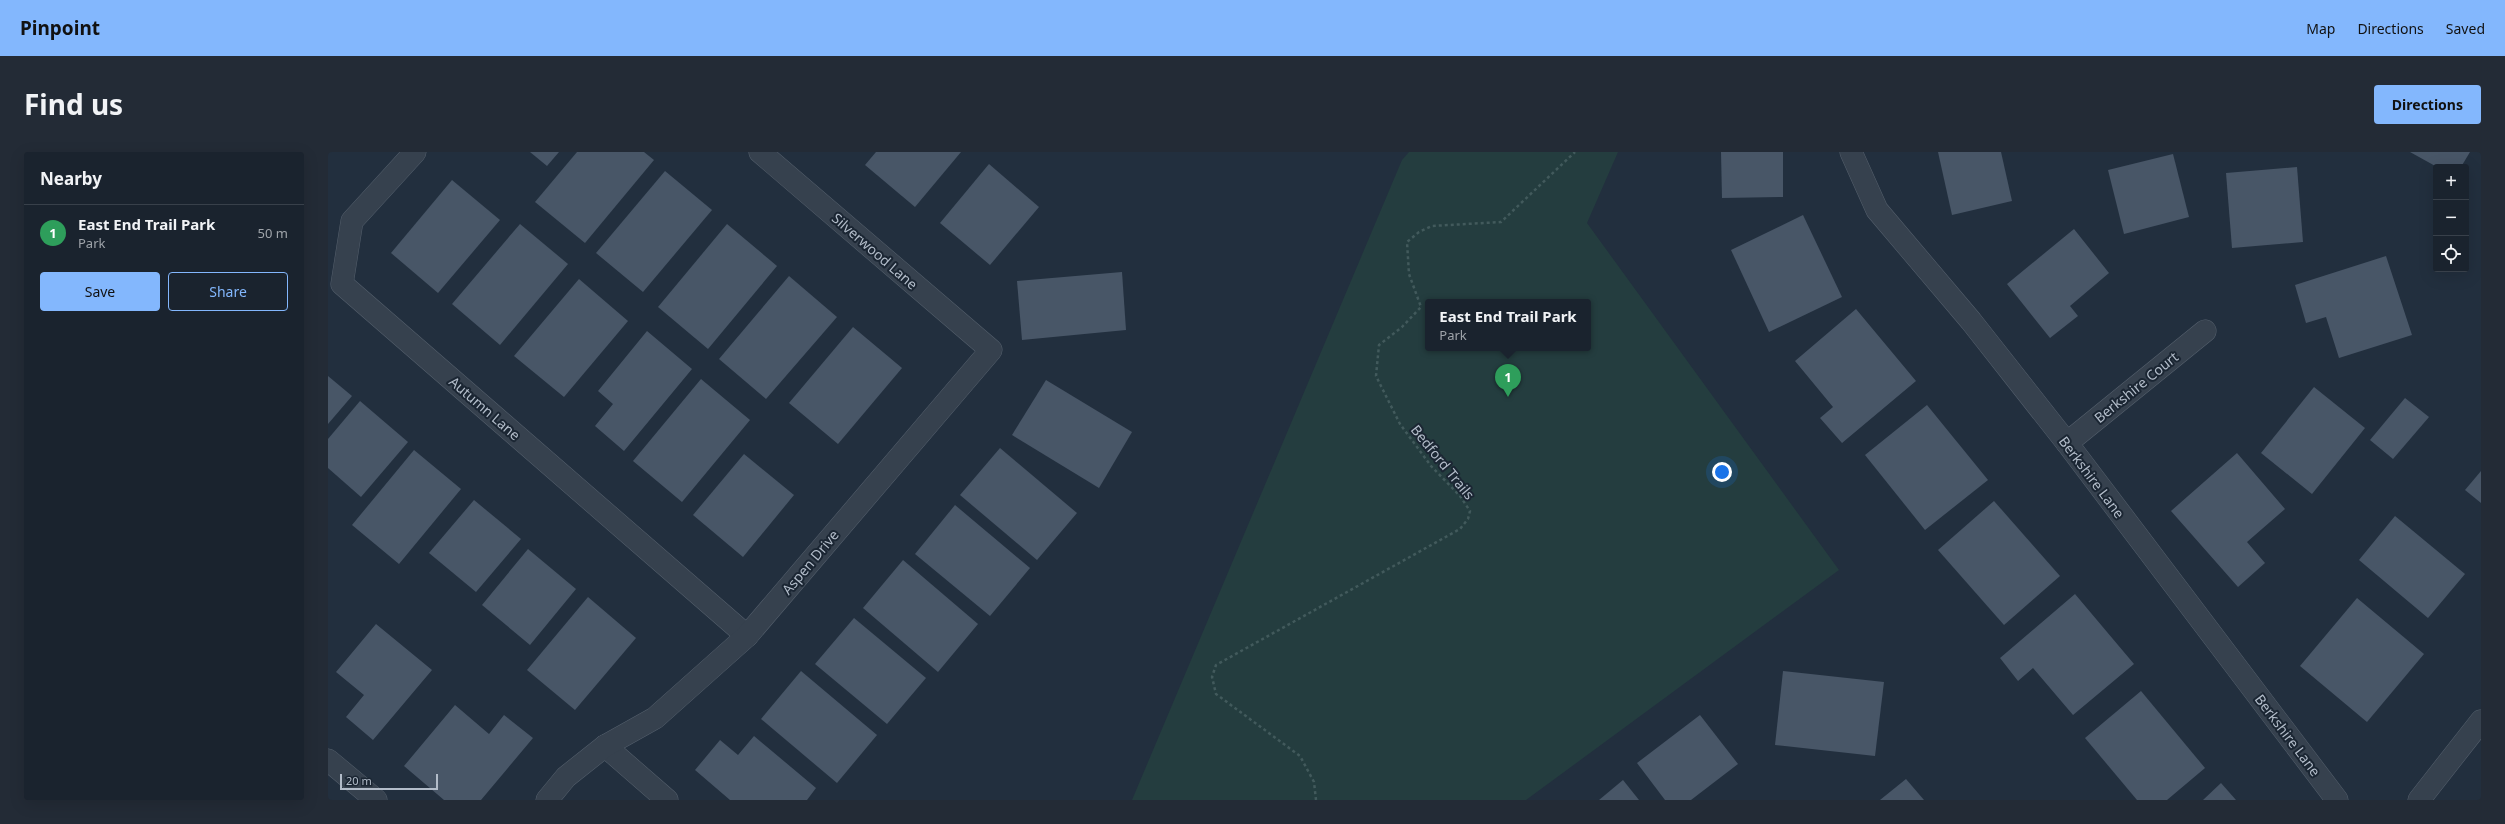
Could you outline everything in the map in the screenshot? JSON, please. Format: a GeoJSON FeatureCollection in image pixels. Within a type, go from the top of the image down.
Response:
{"type":"FeatureCollection","features":[{"type":"Feature","properties":{"kind":"street","name":"Autumn Lane"},"geometry":{"type":"LineString","coordinates":[[415,152],[352,221],[342,284],[747,636]]}},
{"type":"Feature","properties":{"kind":"street","name":"Silverwood Lane"},"geometry":{"type":"LineString","coordinates":[[760,152],[991,350]]}},
{"type":"Feature","properties":{"kind":"street","name":"Berkshire Lane"},"geometry":{"type":"LineString","coordinates":[[1851,152],[1878,210],[1971,321],[2067,444],[2337,800]]}},
{"type":"Feature","properties":{"kind":"street","name":"Berkshire Court"},"geometry":{"type":"LineString","coordinates":[[2067,444],[2205,331]]}},
{"type":"Feature","properties":{"kind":"street","name":"Aspen Drive"},"geometry":{"type":"LineString","coordinates":[[547,800],[566,777],[605,746],[655,718],[747,636],[991,350]]}},
{"type":"Feature","properties":{"kind":"street"},"geometry":{"type":"LineString","coordinates":[[2418,800],[2481,721]]}},
{"type":"Feature","properties":{"kind":"street"},"geometry":{"type":"LineString","coordinates":[[605,746],[667,800]]}},
{"type":"Feature","properties":{"kind":"street"},"geometry":{"type":"LineString","coordinates":[[328,760],[376,800]]}},
{"type":"Feature","properties":{"kind":"path","name":"Bedford Trails"},"geometry":{"type":"LineString","coordinates":[[1316,800],[1314,782],[1300,756],[1216,694],[1212,677],[1216,665],[1460,529],[1468,520],[1470,511],[1460,496],[1431,466],[1400,424],[1376,376],[1379,345],[1402,327],[1421,306],[1409,274],[1407,242],[1419,232],[1432,226],[1501,222],[1575,152]]}},
{"type":"Feature","properties":{"kind":"green space"},"geometry":{"type":"Polygon","coordinates":[[[1409,152],[1618,152],[1587,223],[1839,570],[1526,800],[1132,800],[1402,160],[1409,152]]]}},
{"type":"Feature","properties":{"kind":"building"},"geometry":{"type":"Polygon","coordinates":[[[530,152],[559,152],[547,166],[530,152]]]}},
{"type":"Feature","properties":{"kind":"building"},"geometry":{"type":"Polygon","coordinates":[[[577,152],[644,152],[654,160],[585,243],[535,202],[577,152]]]}},
{"type":"Feature","properties":{"kind":"building"},"geometry":{"type":"Polygon","coordinates":[[[876,152],[961,152],[915,207],[865,165],[876,152]]]}},
{"type":"Feature","properties":{"kind":"building"},"geometry":{"type":"Polygon","coordinates":[[[1721,152],[1783,152],[1783,197],[1722,198],[1721,152]]]}},
{"type":"Feature","properties":{"kind":"building"},"geometry":{"type":"Polygon","coordinates":[[[1938,152],[2001,152],[2012,201],[1952,215],[1938,152]]]}},
{"type":"Feature","properties":{"kind":"building"},"geometry":{"type":"Polygon","coordinates":[[[2410,152],[2470,152],[2463,164],[2433,165],[2410,152]]]}},
{"type":"Feature","properties":{"kind":"building"},"geometry":{"type":"Polygon","coordinates":[[[2173,154],[2189,217],[2124,234],[2108,170],[2173,154]]]}},
{"type":"Feature","properties":{"kind":"building"},"geometry":{"type":"Polygon","coordinates":[[[989,164],[1039,207],[990,265],[940,223],[989,164]]]}},
{"type":"Feature","properties":{"kind":"building"},"geometry":{"type":"Polygon","coordinates":[[[2297,167],[2303,242],[2232,248],[2226,173],[2297,167]]]}},
{"type":"Feature","properties":{"kind":"building"},"geometry":{"type":"Polygon","coordinates":[[[665,171],[712,210],[643,292],[596,253],[665,171]]]}},
{"type":"Feature","properties":{"kind":"building"},"geometry":{"type":"Polygon","coordinates":[[[452,180],[500,220],[438,293],[391,253],[452,180]]]}},
{"type":"Feature","properties":{"kind":"building"},"geometry":{"type":"Polygon","coordinates":[[[1803,215],[1842,297],[1769,332],[1731,250],[1803,215]]]}},
{"type":"Feature","properties":{"kind":"building"},"geometry":{"type":"Polygon","coordinates":[[[520,224],[568,264],[500,345],[452,304],[520,224]]]}},
{"type":"Feature","properties":{"kind":"building"},"geometry":{"type":"Polygon","coordinates":[[[727,224],[777,266],[708,349],[658,307],[727,224]]]}},
{"type":"Feature","properties":{"kind":"building"},"geometry":{"type":"Polygon","coordinates":[[[2074,229],[2109,273],[2070,306],[2078,316],[2050,338],[2007,284],[2074,229]]]}},
{"type":"Feature","properties":{"kind":"building"},"geometry":{"type":"Polygon","coordinates":[[[2386,256],[2412,335],[2339,358],[2326,317],[2306,323],[2295,285],[2386,256]]]}},
{"type":"Feature","properties":{"kind":"building"},"geometry":{"type":"Polygon","coordinates":[[[1122,272],[1126,330],[1022,340],[1017,281],[1122,272]]]}},
{"type":"Feature","properties":{"kind":"building"},"geometry":{"type":"Polygon","coordinates":[[[789,276],[837,317],[766,399],[719,359],[789,276]]]}},
{"type":"Feature","properties":{"kind":"building"},"geometry":{"type":"Polygon","coordinates":[[[579,279],[628,321],[564,397],[514,356],[579,279]]]}},
{"type":"Feature","properties":{"kind":"building"},"geometry":{"type":"Polygon","coordinates":[[[1856,309],[1916,381],[1842,443],[1820,418],[1833,407],[1795,361],[1856,309]]]}},
{"type":"Feature","properties":{"kind":"building"},"geometry":{"type":"Polygon","coordinates":[[[853,327],[902,368],[838,444],[789,403],[853,327]]]}},
{"type":"Feature","properties":{"kind":"building"},"geometry":{"type":"Polygon","coordinates":[[[647,331],[692,369],[624,451],[595,426],[613,404],[598,391],[647,331]]]}},
{"type":"Feature","properties":{"kind":"building"},"geometry":{"type":"Polygon","coordinates":[[[328,376],[352,396],[328,424],[328,376]]]}},
{"type":"Feature","properties":{"kind":"building"},"geometry":{"type":"Polygon","coordinates":[[[701,379],[750,420],[682,502],[633,461],[701,379]]]}},
{"type":"Feature","properties":{"kind":"building"},"geometry":{"type":"Polygon","coordinates":[[[1046,380],[1132,432],[1099,488],[1012,435],[1046,380]]]}},
{"type":"Feature","properties":{"kind":"building"},"geometry":{"type":"Polygon","coordinates":[[[2314,387],[2365,428],[2312,494],[2261,453],[2314,387]]]}},
{"type":"Feature","properties":{"kind":"building"},"geometry":{"type":"Polygon","coordinates":[[[2405,398],[2429,417],[2393,459],[2370,440],[2405,398]]]}},
{"type":"Feature","properties":{"kind":"building"},"geometry":{"type":"Polygon","coordinates":[[[360,401],[408,442],[361,497],[328,468],[328,439],[360,401]]]}},
{"type":"Feature","properties":{"kind":"building"},"geometry":{"type":"Polygon","coordinates":[[[1927,405],[1988,480],[1925,530],[1865,455],[1927,405]]]}},
{"type":"Feature","properties":{"kind":"building"},"geometry":{"type":"Polygon","coordinates":[[[1000,448],[1077,513],[1037,560],[960,495],[1000,448]]]}},
{"type":"Feature","properties":{"kind":"building"},"geometry":{"type":"Polygon","coordinates":[[[414,450],[461,489],[399,564],[352,525],[414,450]]]}},
{"type":"Feature","properties":{"kind":"building"},"geometry":{"type":"Polygon","coordinates":[[[2237,453],[2285,509],[2247,542],[2265,563],[2238,587],[2171,511],[2237,453]]]}},
{"type":"Feature","properties":{"kind":"building"},"geometry":{"type":"Polygon","coordinates":[[[744,454],[794,495],[743,557],[693,515],[744,454]]]}},
{"type":"Feature","properties":{"kind":"building"},"geometry":{"type":"Polygon","coordinates":[[[2481,471],[2481,503],[2465,490],[2481,471]]]}},
{"type":"Feature","properties":{"kind":"building"},"geometry":{"type":"Polygon","coordinates":[[[474,500],[521,539],[476,592],[429,553],[474,500]]]}},
{"type":"Feature","properties":{"kind":"building"},"geometry":{"type":"Polygon","coordinates":[[[1994,501],[2060,576],[2004,625],[1938,550],[1994,501]]]}},
{"type":"Feature","properties":{"kind":"building"},"geometry":{"type":"Polygon","coordinates":[[[955,505],[1030,568],[990,616],[915,554],[955,505]]]}},
{"type":"Feature","properties":{"kind":"building"},"geometry":{"type":"Polygon","coordinates":[[[2395,516],[2465,574],[2428,618],[2359,560],[2395,516]]]}},
{"type":"Feature","properties":{"kind":"building"},"geometry":{"type":"Polygon","coordinates":[[[528,549],[576,589],[530,645],[482,605],[528,549]]]}},
{"type":"Feature","properties":{"kind":"building"},"geometry":{"type":"Polygon","coordinates":[[[903,560],[978,624],[938,672],[863,608],[903,560]]]}},
{"type":"Feature","properties":{"kind":"building"},"geometry":{"type":"Polygon","coordinates":[[[2075,594],[2134,664],[2073,715],[2033,668],[2018,681],[2000,658],[2075,594]]]}},
{"type":"Feature","properties":{"kind":"building"},"geometry":{"type":"Polygon","coordinates":[[[588,597],[636,638],[575,710],[527,670],[588,597]]]}},
{"type":"Feature","properties":{"kind":"building"},"geometry":{"type":"Polygon","coordinates":[[[2357,598],[2424,654],[2367,722],[2300,666],[2357,598]]]}},
{"type":"Feature","properties":{"kind":"building"},"geometry":{"type":"Polygon","coordinates":[[[854,618],[926,678],[887,724],[815,664],[854,618]]]}},
{"type":"Feature","properties":{"kind":"building"},"geometry":{"type":"Polygon","coordinates":[[[376,624],[432,670],[373,740],[346,717],[364,695],[336,672],[376,624]]]}},
{"type":"Feature","properties":{"kind":"building"},"geometry":{"type":"Polygon","coordinates":[[[801,671],[877,735],[837,783],[761,719],[801,671]]]}},
{"type":"Feature","properties":{"kind":"building"},"geometry":{"type":"Polygon","coordinates":[[[1783,671],[1884,682],[1875,756],[1775,745],[1783,671]]]}},
{"type":"Feature","properties":{"kind":"building"},"geometry":{"type":"Polygon","coordinates":[[[2141,691],[2205,768],[2167,800],[2137,800],[2085,738],[2141,691]]]}},
{"type":"Feature","properties":{"kind":"building"},"geometry":{"type":"Polygon","coordinates":[[[455,705],[489,734],[504,715],[533,738],[481,800],[444,800],[404,766],[455,705]]]}},
{"type":"Feature","properties":{"kind":"building"},"geometry":{"type":"Polygon","coordinates":[[[1700,715],[1738,764],[1691,800],[1665,800],[1637,763],[1700,715]]]}},
{"type":"Feature","properties":{"kind":"building"},"geometry":{"type":"Polygon","coordinates":[[[754,736],[816,788],[807,800],[730,800],[695,770],[720,740],[738,755],[754,736]]]}},
{"type":"Feature","properties":{"kind":"building"},"geometry":{"type":"Polygon","coordinates":[[[1906,779],[1924,800],[1880,800],[1906,779]]]}},
{"type":"Feature","properties":{"kind":"building"},"geometry":{"type":"Polygon","coordinates":[[[1623,780],[1639,800],[1599,800],[1623,780]]]}},
{"type":"Feature","properties":{"kind":"building"},"geometry":{"type":"Polygon","coordinates":[[[2221,783],[2236,800],[2203,800],[2221,783]]]}},
{"type":"Feature","properties":{"kind":"place","name":"East End Trail Park"},"geometry":{"type":"Point","coordinates":[1508,397]}}]}
